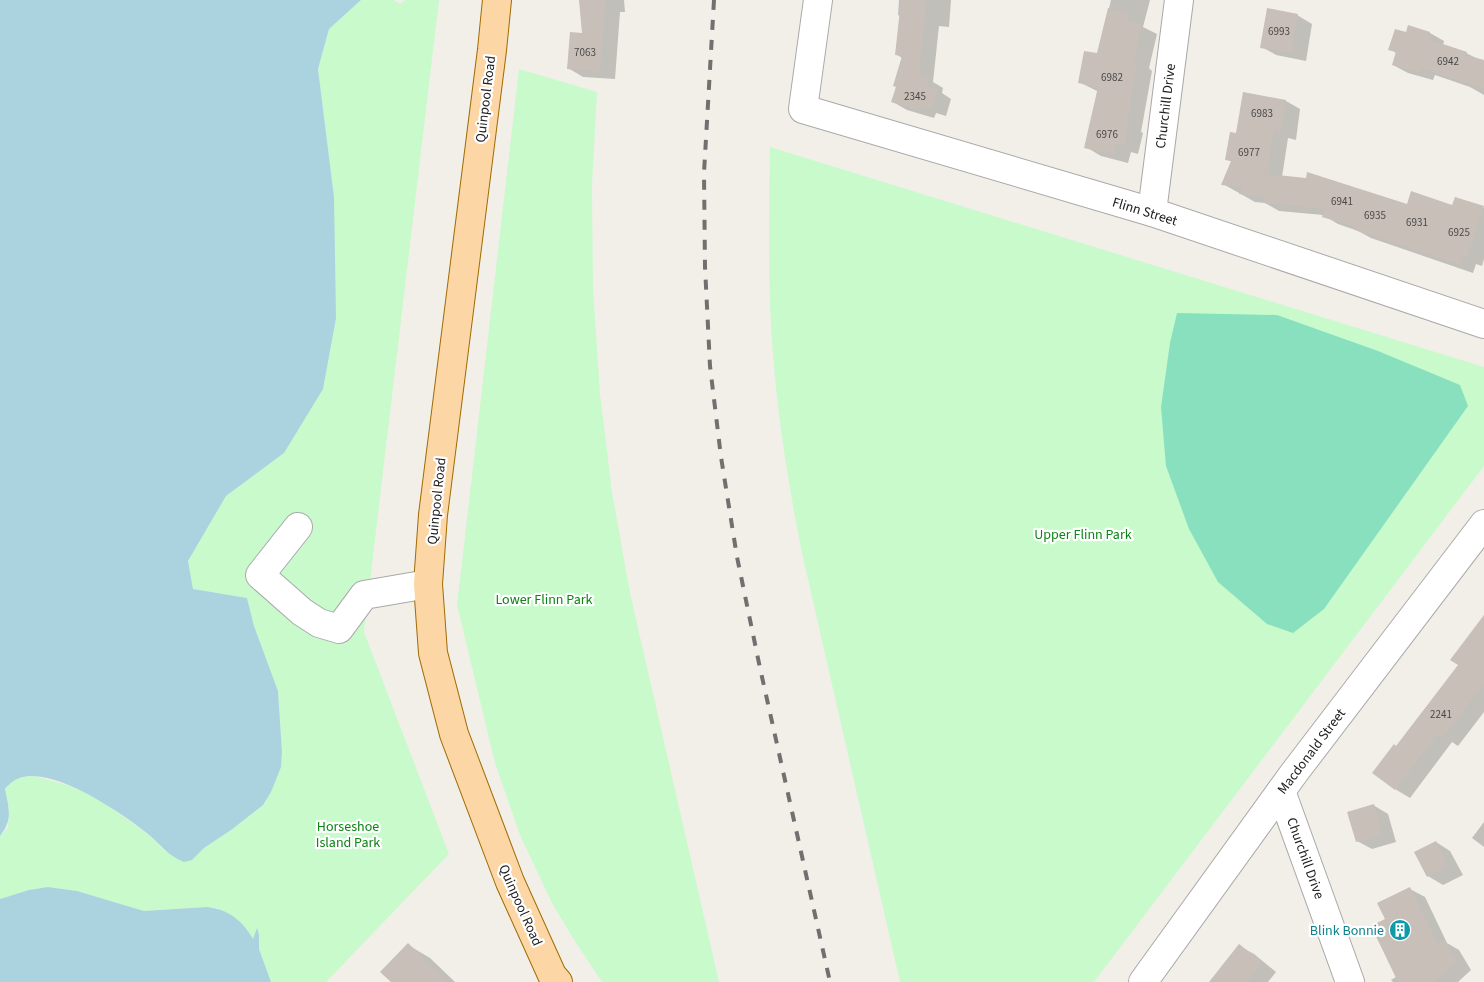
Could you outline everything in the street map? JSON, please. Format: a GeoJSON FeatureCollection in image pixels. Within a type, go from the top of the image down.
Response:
{"type":"FeatureCollection","features":[{"type":"Feature","properties":{"kind":"main road","name":"Quinpool Road"},"geometry":{"type":"LineString","coordinates":[[497,0],[433,515],[428,584],[433,653],[454,734],[510,882],[552,975],[558,982]]}},
{"type":"Feature","properties":{"kind":"street","name":"Flinn Street"},"geometry":{"type":"LineString","coordinates":[[818,0],[803,109],[1152,212],[1484,324]]}},
{"type":"Feature","properties":{"kind":"street","name":"Churchill Drive"},"geometry":{"type":"LineString","coordinates":[[1152,212],[1179,0]]}},
{"type":"Feature","properties":{"kind":"street","name":"Macdonald Street"},"geometry":{"type":"LineString","coordinates":[[1142,982],[1281,791],[1484,524]]}},
{"type":"Feature","properties":{"kind":"street"},"geometry":{"type":"LineString","coordinates":[[298,527],[260,575],[302,612],[319,622],[339,629],[364,595],[428,584]]}},
{"type":"Feature","properties":{"kind":"street","name":"Churchill Drive"},"geometry":{"type":"LineString","coordinates":[[1281,791],[1350,982]]}},
{"type":"Feature","properties":{"kind":"green space","name":"Horseshoe Island Park"},"geometry":{"type":"Polygon","coordinates":[[[361,0],[394,0],[400,4],[405,0],[439,0],[364,632],[449,854],[326,982],[271,982],[259,949],[257,929],[253,939],[217,908],[144,911],[77,891],[48,887],[29,890],[0,899],[0,836],[8,827],[9,808],[5,790],[11,782],[23,777],[34,776],[67,785],[99,799],[149,835],[165,851],[192,860],[204,848],[231,830],[281,767],[282,752],[278,691],[254,626],[247,598],[193,589],[188,561],[226,496],[284,453],[334,197],[318,69],[329,29],[361,0]]]}},
{"type":"Feature","properties":{"kind":"green space","name":"Lower Flinn Park"},"geometry":{"type":"Polygon","coordinates":[[[519,69],[597,92],[592,185],[593,287],[600,394],[612,492],[630,593],[719,982],[602,982],[552,903],[520,835],[495,763],[457,605],[519,69]]]}},
{"type":"Feature","properties":{"kind":"green space","name":"Upper Flinn Park"},"geometry":{"type":"Polygon","coordinates":[[[770,147],[1484,367],[1484,466],[1094,982],[900,982],[802,553],[791,496],[775,382],[771,325],[769,258],[770,147]]]}},
{"type":"Feature","properties":{"kind":"green space"},"geometry":{"type":"Polygon","coordinates":[[[1177,313],[1277,315],[1378,351],[1460,385],[1468,406],[1324,609],[1293,633],[1267,624],[1218,582],[1189,529],[1166,466],[1161,407],[1170,343],[1177,313]]]}},
{"type":"Feature","properties":{"kind":"water"},"geometry":{"type":"Polygon","coordinates":[[[0,0],[361,0],[329,29],[318,69],[334,197],[336,318],[323,389],[284,453],[226,496],[188,561],[193,589],[247,598],[254,626],[278,691],[282,752],[281,767],[271,792],[263,805],[204,848],[192,860],[184,862],[169,853],[148,834],[106,805],[71,786],[37,776],[18,779],[5,789],[9,814],[7,825],[0,836],[0,0]]]}},
{"type":"Feature","properties":{"kind":"water"},"geometry":{"type":"Polygon","coordinates":[[[48,887],[77,891],[144,911],[207,907],[222,910],[240,921],[253,939],[257,928],[259,949],[271,982],[0,982],[0,899],[29,890],[48,887]]]}},
{"type":"Feature","properties":{"kind":"building"},"geometry":{"type":"Polygon","coordinates":[[[579,0],[606,0],[600,72],[567,69],[570,32],[582,33],[579,0]]]}},
{"type":"Feature","properties":{"kind":"building"},"geometry":{"type":"Polygon","coordinates":[[[901,0],[927,0],[919,75],[930,78],[927,86],[938,89],[932,109],[922,106],[920,111],[891,102],[896,87],[893,86],[902,56],[895,55],[901,0]]]}},
{"type":"Feature","properties":{"kind":"building"},"geometry":{"type":"Polygon","coordinates":[[[1108,8],[1130,13],[1128,21],[1142,24],[1134,60],[1138,61],[1127,123],[1129,123],[1124,146],[1116,144],[1114,155],[1084,148],[1098,87],[1078,83],[1084,51],[1097,53],[1108,8]]]}},
{"type":"Feature","properties":{"kind":"building"},"geometry":{"type":"Polygon","coordinates":[[[1267,8],[1298,14],[1291,53],[1260,48],[1267,8]]]}},
{"type":"Feature","properties":{"kind":"building"},"geometry":{"type":"Polygon","coordinates":[[[1408,25],[1430,32],[1428,39],[1467,52],[1466,55],[1484,60],[1484,89],[1420,68],[1419,73],[1392,65],[1396,52],[1388,50],[1395,29],[1406,32],[1408,25]]]}},
{"type":"Feature","properties":{"kind":"building"},"geometry":{"type":"Polygon","coordinates":[[[1243,92],[1286,100],[1281,132],[1274,131],[1267,174],[1306,178],[1307,172],[1407,204],[1411,191],[1452,205],[1455,197],[1484,206],[1467,258],[1461,257],[1459,265],[1355,230],[1356,227],[1322,217],[1324,209],[1263,203],[1266,197],[1239,194],[1242,187],[1221,185],[1231,161],[1225,160],[1230,132],[1236,133],[1243,92]]]}},
{"type":"Feature","properties":{"kind":"building"},"geometry":{"type":"Polygon","coordinates":[[[1484,615],[1484,684],[1442,738],[1437,734],[1395,790],[1372,773],[1394,744],[1396,746],[1458,665],[1450,660],[1484,615]]]}},
{"type":"Feature","properties":{"kind":"building"},"geometry":{"type":"Polygon","coordinates":[[[1374,804],[1382,834],[1356,842],[1347,812],[1374,804]]]}},
{"type":"Feature","properties":{"kind":"building"},"geometry":{"type":"Polygon","coordinates":[[[1436,841],[1448,866],[1427,877],[1414,852],[1436,841]]]}},
{"type":"Feature","properties":{"kind":"building"},"geometry":{"type":"Polygon","coordinates":[[[1410,887],[1438,944],[1444,940],[1457,961],[1434,982],[1398,982],[1371,926],[1385,919],[1377,903],[1410,887]]]}},
{"type":"Feature","properties":{"kind":"building"},"geometry":{"type":"Polygon","coordinates":[[[408,943],[448,982],[391,982],[380,972],[408,943]]]}},
{"type":"Feature","properties":{"kind":"building"},"geometry":{"type":"Polygon","coordinates":[[[1239,944],[1262,962],[1247,982],[1209,982],[1239,944]]]}},
{"type":"Feature","properties":{"kind":"railway"},"geometry":{"type":"LineString","coordinates":[[714,0],[704,173],[705,267],[710,366],[721,457],[737,557],[830,982]]}},
{"type":"Feature","properties":{"kind":"place","name":"Blink Bonnie"},"geometry":{"type":"Point","coordinates":[1400,930]}}]}
